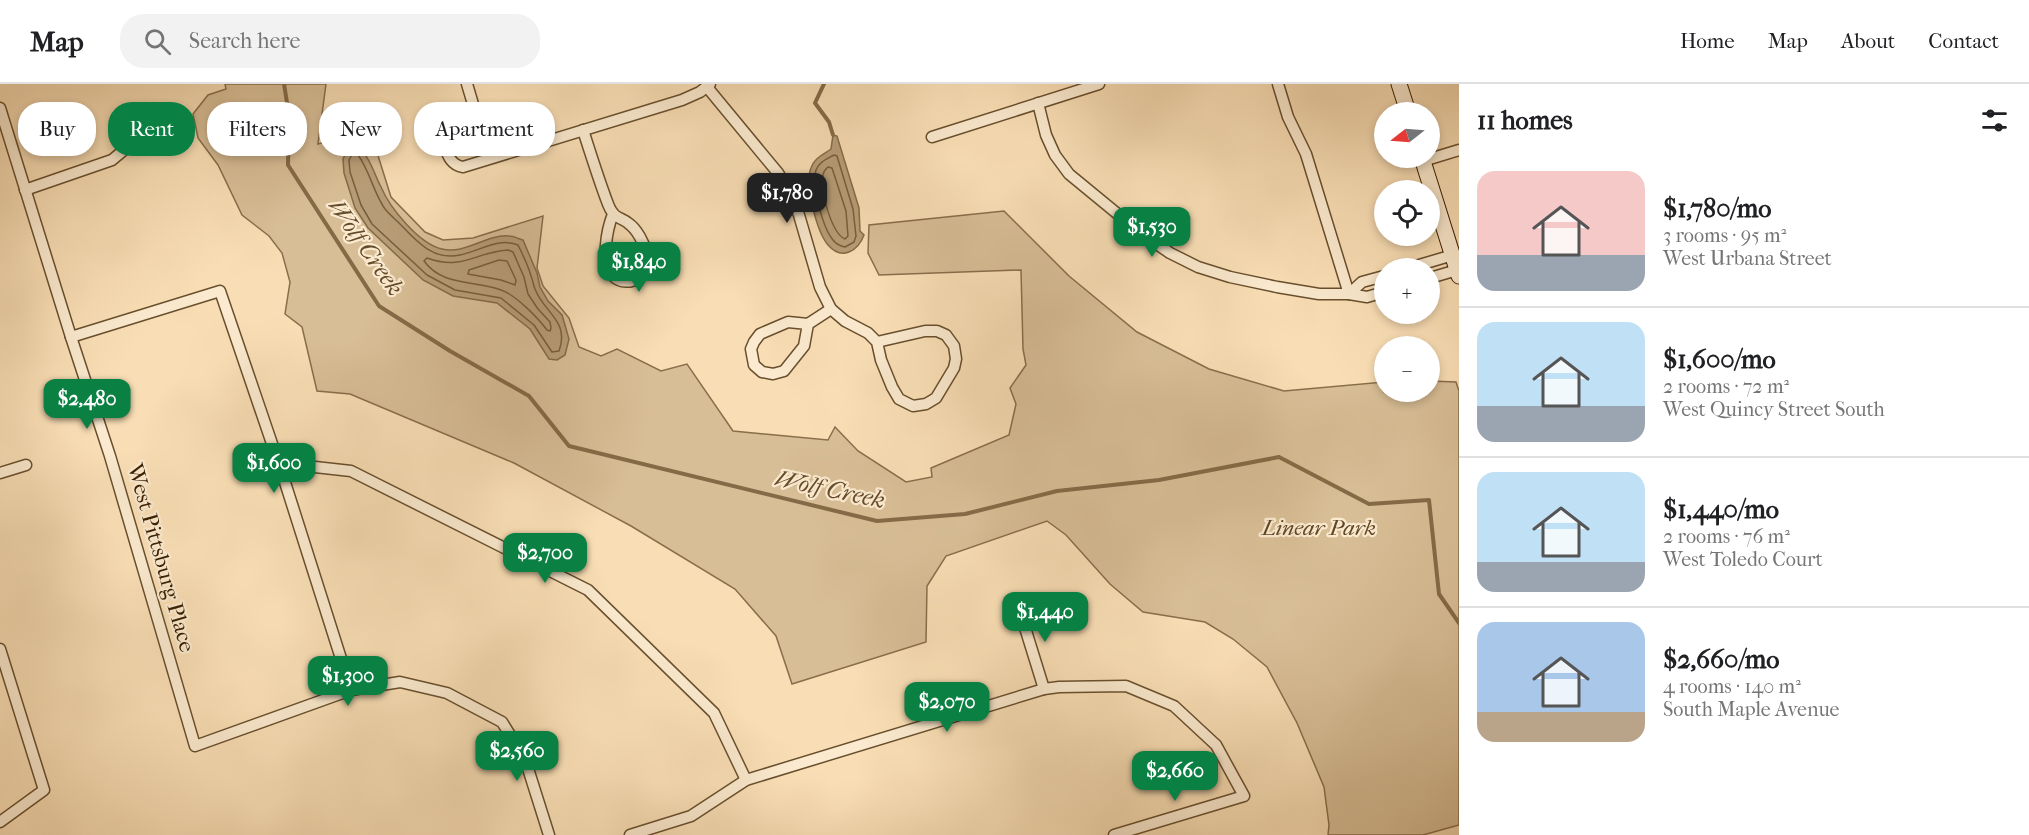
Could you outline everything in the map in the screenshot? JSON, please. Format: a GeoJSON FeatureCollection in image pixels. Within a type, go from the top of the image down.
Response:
{"type":"FeatureCollection","features":[{"type":"Feature","properties":{"kind":"main road"},"geometry":{"type":"LineString","coordinates":[[1399,84],[1405,102]]}},
{"type":"Feature","properties":{"kind":"main road"},"geometry":{"type":"LineString","coordinates":[[1426,168],[1456,267]]}},
{"type":"Feature","properties":{"kind":"street"},"geometry":{"type":"LineString","coordinates":[[467,84],[489,158]]}},
{"type":"Feature","properties":{"kind":"street"},"geometry":{"type":"LineString","coordinates":[[932,137],[1099,84]]}},
{"type":"Feature","properties":{"kind":"street"},"geometry":{"type":"LineString","coordinates":[[1278,84],[1288,117],[1306,154],[1349,294]]}},
{"type":"Feature","properties":{"kind":"street"},"geometry":{"type":"LineString","coordinates":[[448,156],[456,166],[463,166],[682,100],[709,85],[778,173],[790,194],[799,215],[820,287],[831,309],[845,321],[868,333],[877,342],[881,360],[899,399],[913,406],[926,404],[936,398],[954,368],[956,359],[954,346],[946,335],[938,331],[925,331],[877,342]]}},
{"type":"Feature","properties":{"kind":"street"},"geometry":{"type":"LineString","coordinates":[[1038,103],[1046,135],[1055,155],[1069,174],[1142,234],[1170,253],[1198,267],[1230,277],[1319,294],[1349,294],[1367,297],[1374,295]]}},
{"type":"Feature","properties":{"kind":"street","name":"West Pittsburg Place"},"geometry":{"type":"LineString","coordinates":[[0,108],[114,467],[195,746],[351,690]]}},
{"type":"Feature","properties":{"kind":"street"},"geometry":{"type":"LineString","coordinates":[[583,130],[597,175],[613,214],[630,224],[638,234],[648,256],[646,272],[638,279],[623,281],[613,276],[610,271],[606,251],[607,228],[613,214]]}},
{"type":"Feature","properties":{"kind":"street"},"geometry":{"type":"LineString","coordinates":[[1440,155],[1459,150]]}},
{"type":"Feature","properties":{"kind":"street"},"geometry":{"type":"LineString","coordinates":[[25,190],[112,160],[117,156]]}},
{"type":"Feature","properties":{"kind":"street"},"geometry":{"type":"LineString","coordinates":[[1440,267],[1456,267]]}},
{"type":"Feature","properties":{"kind":"street"},"geometry":{"type":"LineString","coordinates":[[1440,274],[1456,267]]}},
{"type":"Feature","properties":{"kind":"street"},"geometry":{"type":"LineString","coordinates":[[1349,294],[1362,282],[1374,279]]}},
{"type":"Feature","properties":{"kind":"street"},"geometry":{"type":"LineString","coordinates":[[71,337],[220,291],[283,476],[351,690],[400,682],[447,693],[502,722],[525,759],[549,835]]}},
{"type":"Feature","properties":{"kind":"street"},"geometry":{"type":"LineString","coordinates":[[808,324],[804,346],[787,368],[773,374],[762,372],[754,364],[751,349],[760,334],[789,322],[808,324],[831,309]]}},
{"type":"Feature","properties":{"kind":"street"},"geometry":{"type":"LineString","coordinates":[[0,473],[26,465]]}},
{"type":"Feature","properties":{"kind":"street"},"geometry":{"type":"LineString","coordinates":[[283,476],[315,467],[351,471],[588,590],[714,713],[746,780]]}},
{"type":"Feature","properties":{"kind":"street"},"geometry":{"type":"LineString","coordinates":[[1018,605],[1044,688]]}},
{"type":"Feature","properties":{"kind":"street"},"geometry":{"type":"LineString","coordinates":[[0,649],[44,790],[0,822]]}},
{"type":"Feature","properties":{"kind":"street"},"geometry":{"type":"LineString","coordinates":[[630,835],[691,816],[746,780],[1044,688],[1126,686],[1174,706],[1216,746],[1244,796],[1114,835]]}},
{"type":"Feature","properties":{"kind":"green space","name":"Linear Park"},"geometry":{"type":"Polygon","coordinates":[[[225,84],[326,84],[324,102],[319,102],[319,156],[378,156],[391,197],[425,232],[443,240],[473,238],[543,216],[537,268],[543,286],[569,318],[579,347],[601,356],[617,349],[661,371],[687,364],[733,431],[828,440],[835,427],[858,451],[906,482],[932,477],[931,468],[1009,435],[1016,404],[1010,388],[1026,365],[1023,349],[1021,270],[879,275],[868,253],[869,225],[1004,211],[1069,276],[1137,332],[1209,369],[1284,391],[1374,383],[1374,402],[1440,402],[1440,381],[1456,382],[1459,391],[1459,825],[1423,835],[1328,835],[1329,825],[1324,787],[1297,723],[1267,667],[1233,639],[1205,622],[1143,612],[1110,584],[1066,535],[1047,521],[946,556],[927,586],[926,642],[792,684],[776,636],[735,589],[631,526],[514,463],[350,394],[317,391],[302,327],[285,314],[290,282],[282,253],[269,236],[242,215],[211,156],[307,156],[307,102],[207,102],[207,150],[198,138],[195,111],[208,95],[226,89],[225,84]]]}},
{"type":"Feature","properties":{"kind":"water"},"geometry":{"type":"Polygon","coordinates":[[[833,135],[837,136],[859,208],[860,231],[864,235],[858,246],[844,253],[833,250],[824,239],[810,196],[809,175],[812,165],[831,149],[833,135]]]}},
{"type":"Feature","properties":{"kind":"water"},"geometry":{"type":"Polygon","coordinates":[[[344,156],[366,156],[385,195],[398,215],[415,233],[433,246],[442,249],[459,249],[500,236],[511,236],[523,240],[537,273],[540,287],[548,301],[562,315],[569,339],[565,355],[557,360],[549,359],[530,329],[497,303],[453,296],[423,280],[368,228],[355,208],[344,173],[344,156]]]}},
{"type":"Feature","properties":{"kind":"waterway","name":"Wolf Creek"},"geometry":{"type":"LineString","coordinates":[[284,84],[289,115],[288,165],[379,306],[450,351],[529,396],[569,446],[877,521],[965,514],[1057,491],[1159,480],[1279,457],[1369,504],[1429,500],[1439,594],[1459,623]]}},
{"type":"Feature","properties":{"kind":"waterway"},"geometry":{"type":"LineString","coordinates":[[824,84],[815,103],[829,122],[833,135]]}}]}
